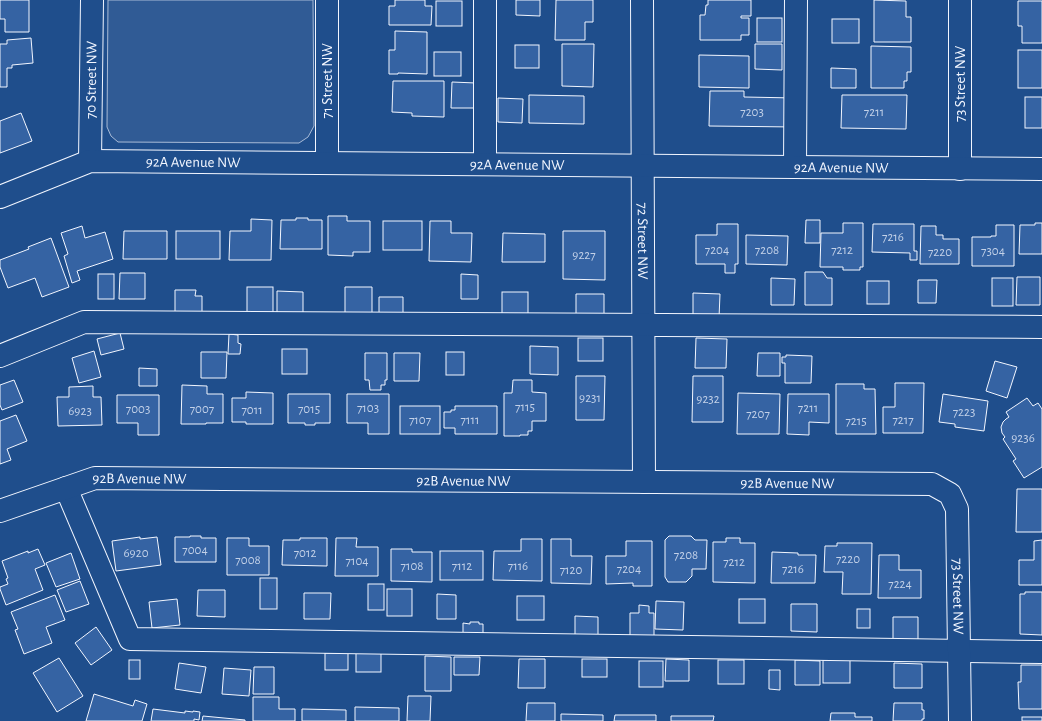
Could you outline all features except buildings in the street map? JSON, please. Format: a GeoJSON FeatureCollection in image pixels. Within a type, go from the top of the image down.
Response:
{"type":"FeatureCollection","features":[{"type":"Feature","properties":{"kind":"street","name":"70 Street NW"},"geometry":{"type":"LineString","coordinates":[[90,161],[92,0]]}},
{"type":"Feature","properties":{"kind":"street","name":"71 Street NW"},"geometry":{"type":"LineString","coordinates":[[327,0],[327,163]]}},
{"type":"Feature","properties":{"kind":"street"},"geometry":{"type":"LineString","coordinates":[[485,0],[485,164]]}},
{"type":"Feature","properties":{"kind":"street","name":"72 Street NW"},"geometry":{"type":"LineString","coordinates":[[642,0],[644,482]]}},
{"type":"Feature","properties":{"kind":"street"},"geometry":{"type":"LineString","coordinates":[[795,167],[796,0]]}},
{"type":"Feature","properties":{"kind":"street","name":"73 Street NW"},"geometry":{"type":"LineString","coordinates":[[960,0],[960,169]]}},
{"type":"Feature","properties":{"kind":"street","name":"92A Avenue NW"},"geometry":{"type":"LineString","coordinates":[[0,197],[90,161],[1042,169]]}},
{"type":"Feature","properties":{"kind":"street"},"geometry":{"type":"LineString","coordinates":[[0,356],[84,322],[1042,327]]}},
{"type":"Feature","properties":{"kind":"street","name":"92B Avenue NW"},"geometry":{"type":"LineString","coordinates":[[0,511],[95,478],[932,484]]}},
{"type":"Feature","properties":{"kind":"street","name":"73 Street NW"},"geometry":{"type":"LineString","coordinates":[[932,484],[950,494],[957,509],[960,721]]}},
{"type":"Feature","properties":{"kind":"street"},"geometry":{"type":"LineString","coordinates":[[66,488],[130,639],[1042,652]]}},
{"type":"Feature","properties":{"kind":"shaded area"},"geometry":{"type":"Polygon","coordinates":[[[108,0],[313,0],[314,126],[308,137],[299,143],[118,142],[111,136],[107,127],[108,0]]]}}]}
